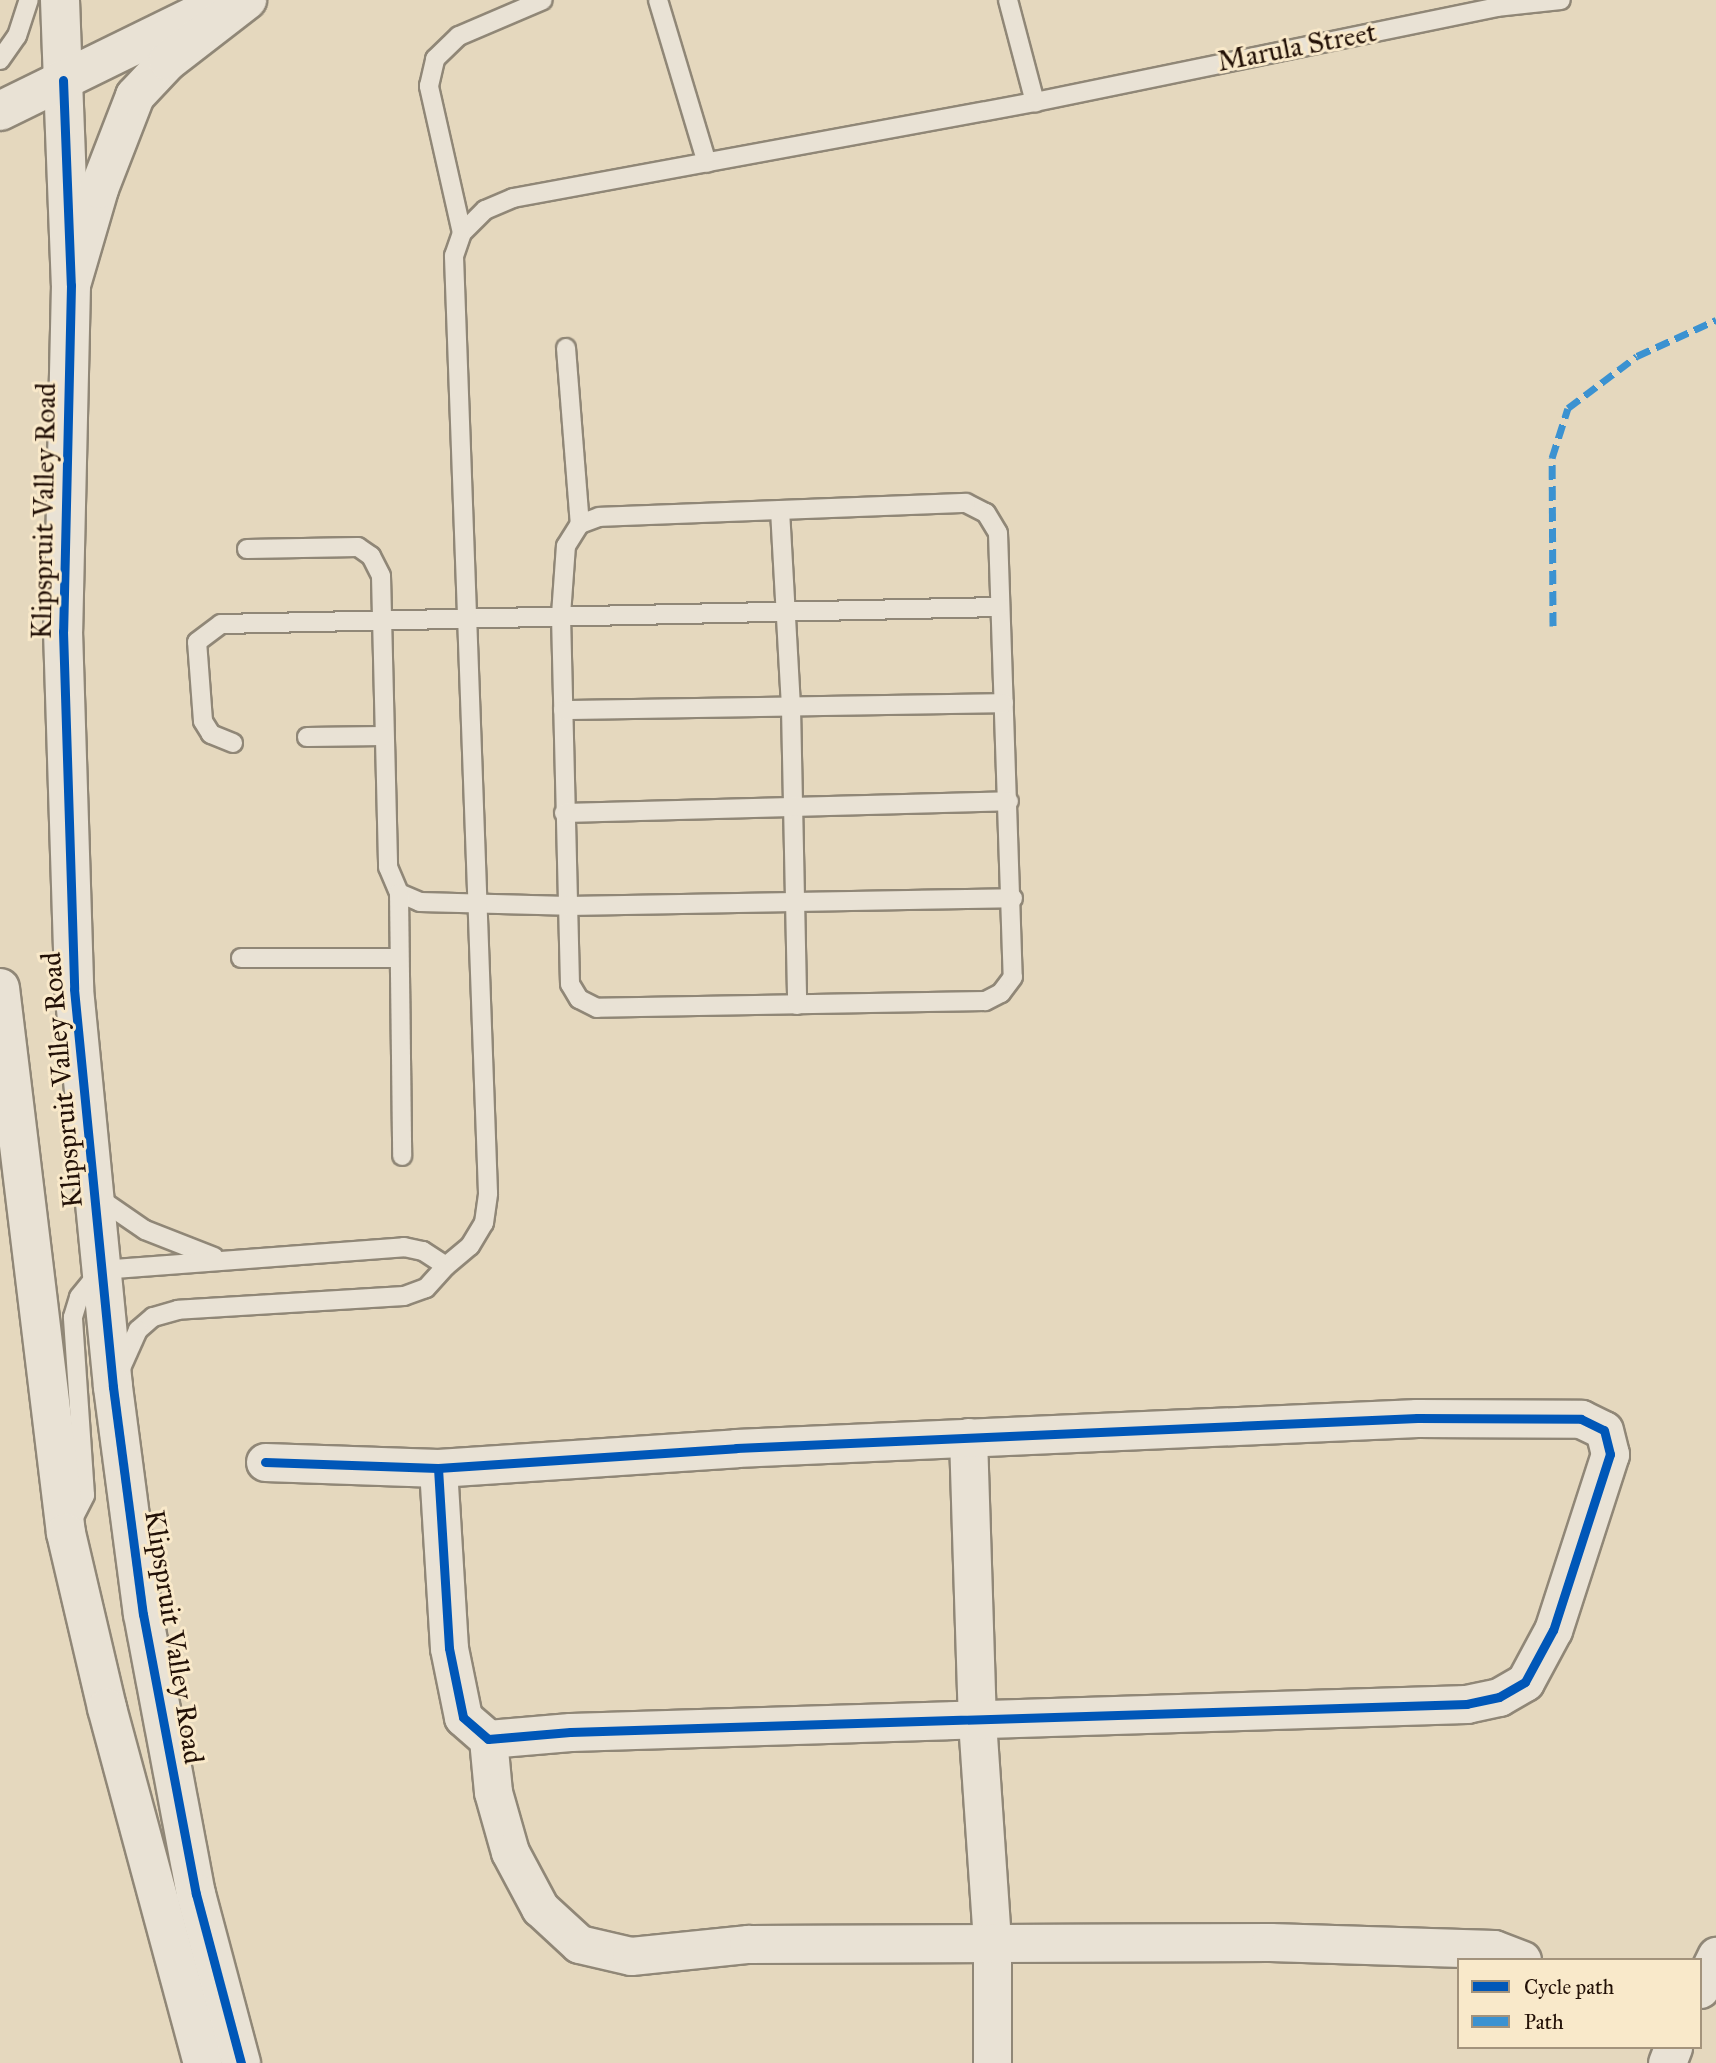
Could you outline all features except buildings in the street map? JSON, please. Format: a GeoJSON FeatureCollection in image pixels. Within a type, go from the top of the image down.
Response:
{"type":"FeatureCollection","features":[{"type":"Feature","properties":{"kind":"street","name":"Klipspruit Valley Road"},"geometry":{"type":"LineString","coordinates":[[60,0],[71,285],[63,631],[67,831],[75,989],[113,1387],[143,1614],[196,1894],[241,2063]]}},
{"type":"Feature","properties":{"kind":"street"},"geometry":{"type":"LineString","coordinates":[[0,111],[228,0]]}},
{"type":"Feature","properties":{"kind":"street"},"geometry":{"type":"LineString","coordinates":[[71,285],[99,189],[135,96],[168,61],[247,0]]}},
{"type":"Feature","properties":{"kind":"street","name":"Klipspruit Valley Road"},"geometry":{"type":"LineString","coordinates":[[0,988],[66,1533],[107,1708],[203,2063]]}},
{"type":"Feature","properties":{"kind":"street"},"geometry":{"type":"LineString","coordinates":[[265,1462],[438,1468],[968,1437],[1417,1418],[1581,1419],[1604,1430],[1610,1454],[1553,1630],[1525,1682],[1499,1697],[1467,1704],[570,1732],[488,1739]]}},
{"type":"Feature","properties":{"kind":"street"},"geometry":{"type":"LineString","coordinates":[[968,1437],[977,1721],[992,1942],[992,2063]]}},
{"type":"Feature","properties":{"kind":"street"},"geometry":{"type":"LineString","coordinates":[[438,1468],[449,1648],[463,1717],[488,1739],[494,1792],[510,1852],[540,1908],[579,1944],[631,1956],[748,1944],[1270,1942],[1494,1949],[1517,1958]]}},
{"type":"Feature","properties":{"kind":"street"},"geometry":{"type":"LineString","coordinates":[[1702,1985],[1716,1956]]}},
{"type":"Feature","properties":{"kind":"lane"},"geometry":{"type":"LineString","coordinates":[[0,60],[18,36],[29,0]]}},
{"type":"Feature","properties":{"kind":"lane"},"geometry":{"type":"LineString","coordinates":[[113,1387],[138,1330],[153,1317],[178,1310],[404,1296],[426,1288],[446,1266],[470,1246],[484,1223],[488,1193],[475,903],[469,617],[454,256],[461,233],[429,86],[435,59],[459,36],[543,0]]}},
{"type":"Feature","properties":{"kind":"lane"},"geometry":{"type":"LineString","coordinates":[[658,0],[706,163]]}},
{"type":"Feature","properties":{"kind":"lane"},"geometry":{"type":"LineString","coordinates":[[1008,0],[1035,102]]}},
{"type":"Feature","properties":{"kind":"lane","name":"Marula Street"},"geometry":{"type":"LineString","coordinates":[[461,233],[485,210],[513,198],[1035,102],[1456,15],[1561,0]]}},
{"type":"Feature","properties":{"kind":"lane"},"geometry":{"type":"LineString","coordinates":[[566,348],[580,524],[566,546],[562,615],[564,813],[570,984],[579,999],[597,1008],[985,1001],[1001,993],[1013,977],[1013,898],[998,533],[986,513],[966,503],[599,517],[580,524]]}},
{"type":"Feature","properties":{"kind":"lane"},"geometry":{"type":"LineString","coordinates":[[780,510],[791,708],[797,1004]]}},
{"type":"Feature","properties":{"kind":"lane"},"geometry":{"type":"LineString","coordinates":[[247,549],[358,547],[371,556],[381,576],[388,867],[399,893],[402,1156]]}},
{"type":"Feature","properties":{"kind":"lane"},"geometry":{"type":"LineString","coordinates":[[233,743],[211,734],[203,721],[197,642],[207,631],[221,624],[382,618],[1000,607]]}},
{"type":"Feature","properties":{"kind":"lane"},"geometry":{"type":"LineString","coordinates":[[563,710],[1004,703]]}},
{"type":"Feature","properties":{"kind":"lane"},"geometry":{"type":"LineString","coordinates":[[307,737],[383,736]]}},
{"type":"Feature","properties":{"kind":"lane"},"geometry":{"type":"LineString","coordinates":[[564,813],[1009,802]]}},
{"type":"Feature","properties":{"kind":"lane"},"geometry":{"type":"LineString","coordinates":[[399,893],[420,902],[568,906],[1013,898]]}},
{"type":"Feature","properties":{"kind":"lane"},"geometry":{"type":"LineString","coordinates":[[241,958],[398,958]]}},
{"type":"Feature","properties":{"kind":"lane"},"geometry":{"type":"LineString","coordinates":[[94,1195],[145,1230],[222,1260]]}},
{"type":"Feature","properties":{"kind":"lane"},"geometry":{"type":"LineString","coordinates":[[66,1533],[85,1495],[73,1317],[79,1297],[101,1270],[404,1247],[423,1251],[446,1266]]}},
{"type":"Feature","properties":{"kind":"marked path"},"geometry":{"type":"LineString","coordinates":[[1553,626],[1552,458],[1568,408],[1637,356],[1716,320]]}},
{"type":"Feature","properties":{"kind":"cycle path"},"geometry":{"type":"LineString","coordinates":[[63,80],[71,285],[63,631],[74,989],[113,1387],[143,1614],[196,1894],[241,2063]]}},
{"type":"Feature","properties":{"kind":"cycle path"},"geometry":{"type":"LineString","coordinates":[[265,1462],[438,1468],[736,1448],[1417,1418],[1581,1419],[1604,1430],[1610,1454],[1553,1630],[1525,1682],[1499,1697],[1467,1704],[570,1732],[488,1739],[463,1717],[449,1648],[438,1468]]}}]}
